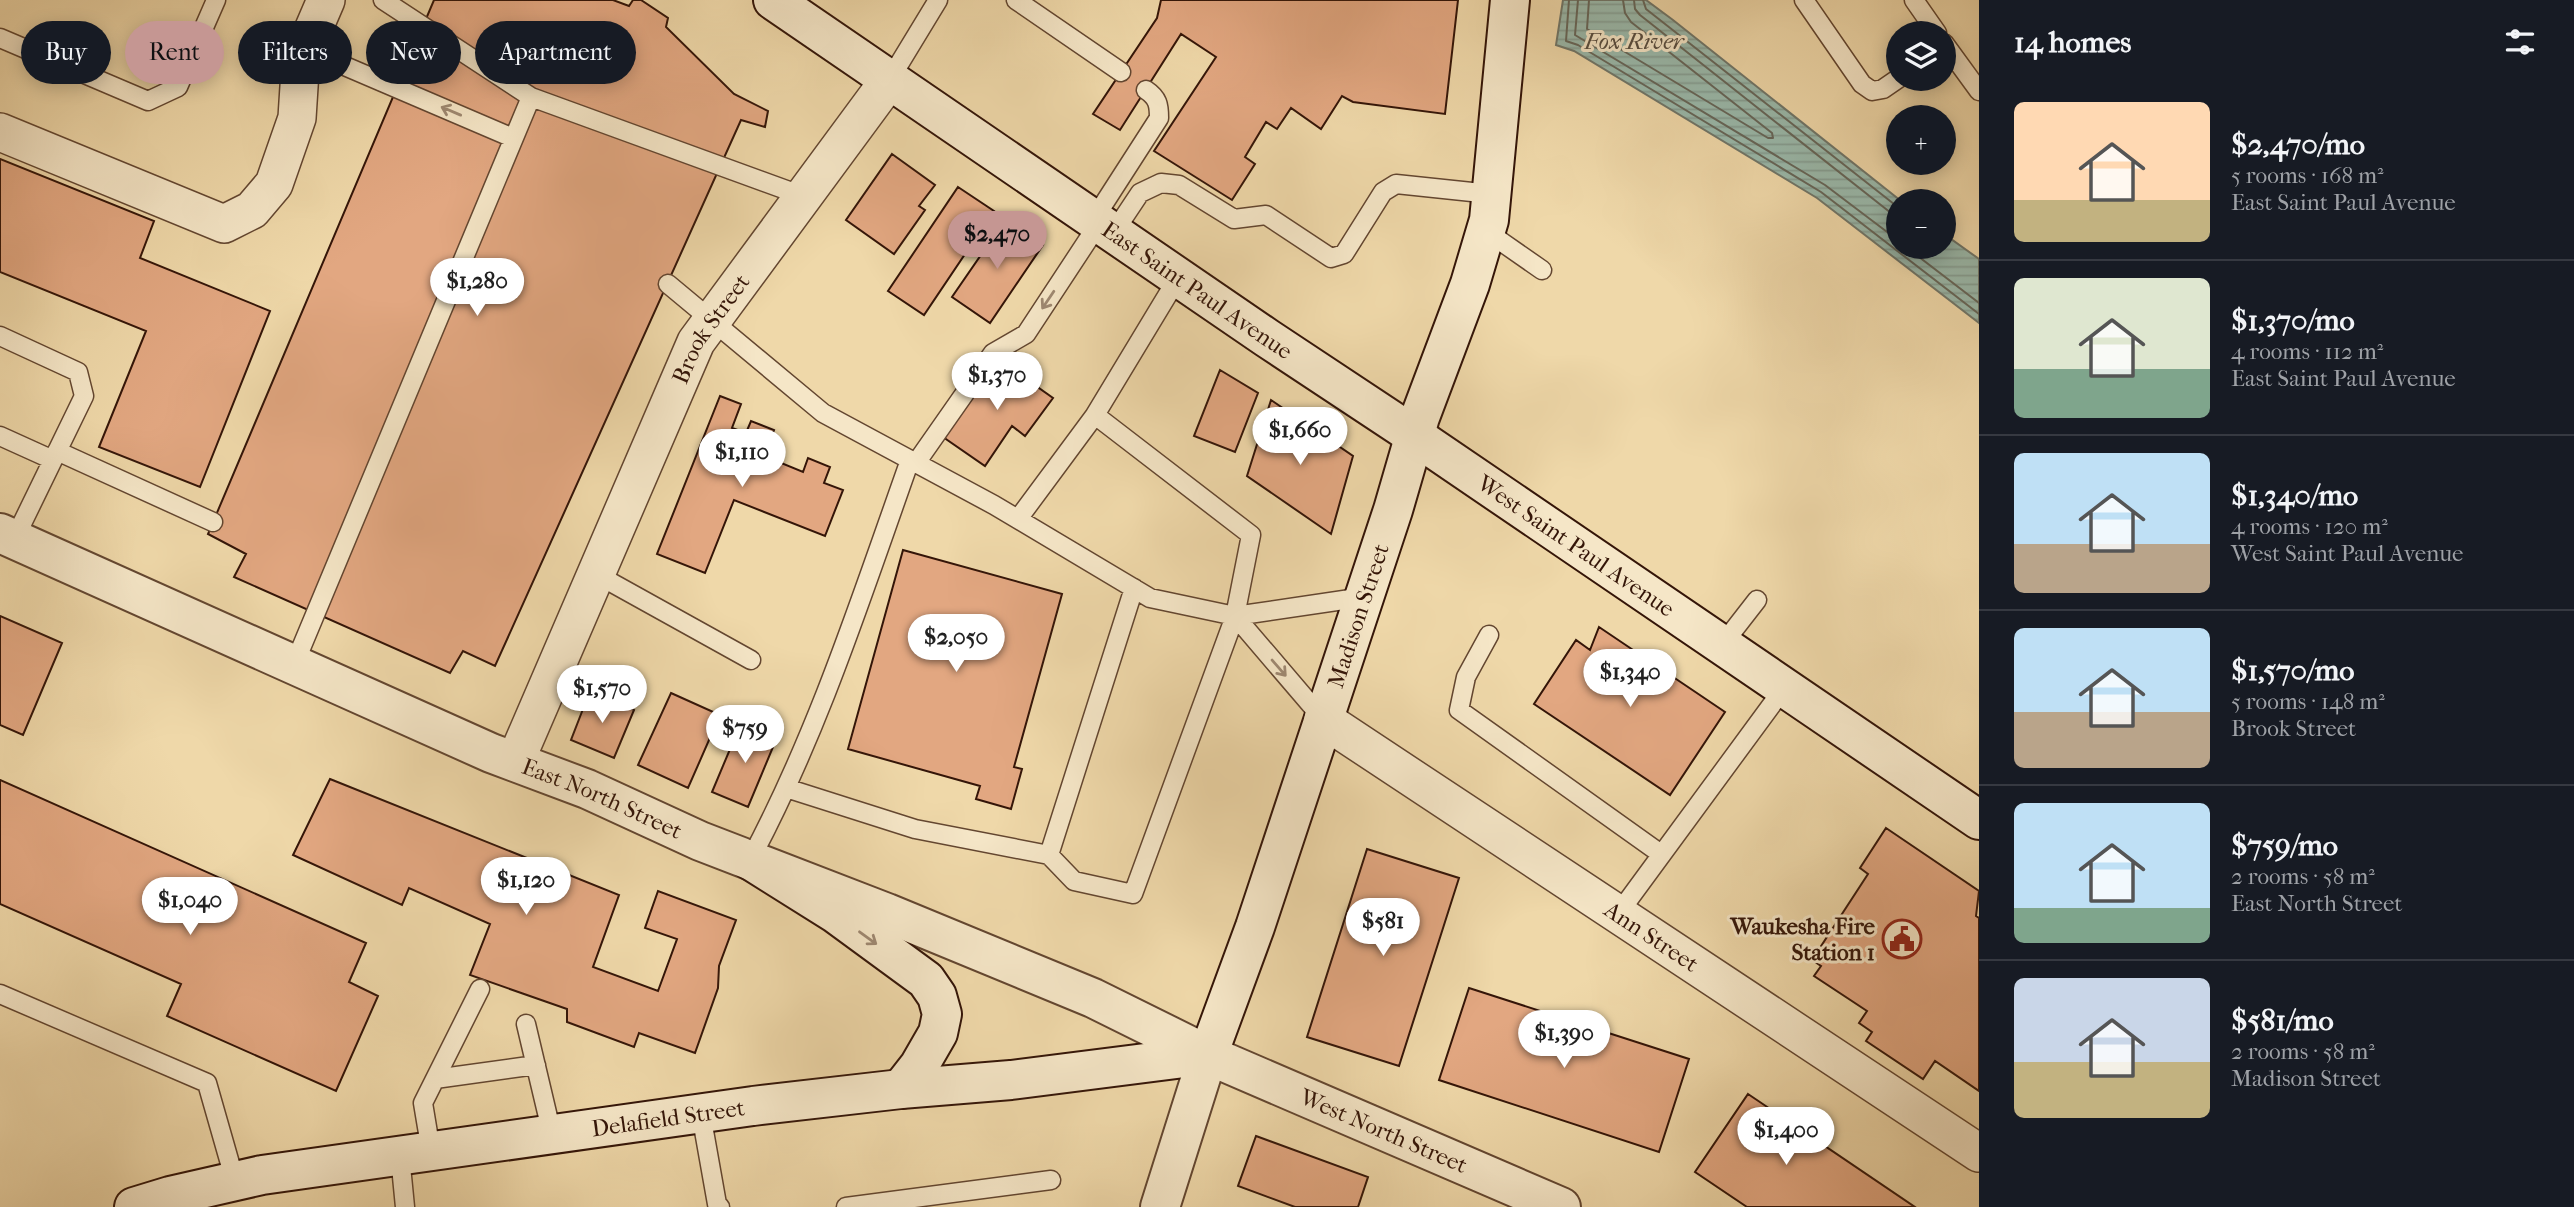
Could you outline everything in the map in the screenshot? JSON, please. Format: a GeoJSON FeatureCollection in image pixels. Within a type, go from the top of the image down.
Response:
{"type":"FeatureCollection","features":[{"type":"Feature","properties":{"kind":"main road","name":"East Saint Paul Avenue"},"geometry":{"type":"LineString","coordinates":[[773,0],[1415,436]]}},
{"type":"Feature","properties":{"kind":"main road","name":"Madison Street"},"geometry":{"type":"LineString","coordinates":[[1160,1207],[1208,1055],[1255,927],[1415,436],[1470,284],[1486,231],[1509,7]]}},
{"type":"Feature","properties":{"kind":"main road","name":"West Saint Paul Avenue"},"geometry":{"type":"LineString","coordinates":[[1415,436],[1979,820]]}},
{"type":"Feature","properties":{"kind":"main road","name":"East North Street"},"geometry":{"type":"LineString","coordinates":[[7,536],[515,762],[587,789],[750,860],[1093,998],[1208,1055]]}},
{"type":"Feature","properties":{"kind":"main road"},"geometry":{"type":"LineString","coordinates":[[750,860],[836,914],[926,980],[937,996],[942,1014],[938,1033],[919,1066],[901,1089]]}},
{"type":"Feature","properties":{"kind":"main road","name":"Delafield Street"},"geometry":{"type":"LineString","coordinates":[[134,1207],[262,1175],[701,1114],[1208,1055]]}},
{"type":"Feature","properties":{"kind":"main road","name":"West North Street"},"geometry":{"type":"LineString","coordinates":[[1208,1055],[1516,1198],[1561,1207]]}},
{"type":"Feature","properties":{"kind":"street"},"geometry":{"type":"LineString","coordinates":[[317,21],[326,0]]}},
{"type":"Feature","properties":{"kind":"street","name":"Brook Street"},"geometry":{"type":"LineString","coordinates":[[515,762],[696,342],[890,79]]}},
{"type":"Feature","properties":{"kind":"street"},"geometry":{"type":"LineString","coordinates":[[0,132],[224,224],[252,209],[274,184],[297,118],[299,84]]}},
{"type":"Feature","properties":{"kind":"street","name":"Ann Street"},"geometry":{"type":"LineString","coordinates":[[1323,719],[1979,1153]]}},
{"type":"Feature","properties":{"kind":"lane"},"geometry":{"type":"LineString","coordinates":[[0,38],[148,101],[178,87],[216,0]]}},
{"type":"Feature","properties":{"kind":"lane"},"geometry":{"type":"LineString","coordinates":[[383,0],[531,97],[803,195]]}},
{"type":"Feature","properties":{"kind":"lane"},"geometry":{"type":"LineString","coordinates":[[890,79],[938,0]]}},
{"type":"Feature","properties":{"kind":"lane"},"geometry":{"type":"LineString","coordinates":[[1016,0],[1121,72]]}},
{"type":"Feature","properties":{"kind":"lane"},"geometry":{"type":"LineString","coordinates":[[1804,0],[1862,84],[1872,91],[1886,87]]}},
{"type":"Feature","properties":{"kind":"lane"},"geometry":{"type":"LineString","coordinates":[[1914,0],[1928,21]]}},
{"type":"Feature","properties":{"kind":"lane"},"geometry":{"type":"LineString","coordinates":[[1956,60],[1979,91]]}},
{"type":"Feature","properties":{"kind":"lane"},"geometry":{"type":"LineString","coordinates":[[352,69],[513,138]]}},
{"type":"Feature","properties":{"kind":"lane"},"geometry":{"type":"LineString","coordinates":[[750,860],[786,788],[834,676],[913,461],[993,352],[1026,334],[1103,225],[1159,118],[1159,104],[1146,90]]}},
{"type":"Feature","properties":{"kind":"lane"},"geometry":{"type":"LineString","coordinates":[[294,665],[531,97]]}},
{"type":"Feature","properties":{"kind":"lane"},"geometry":{"type":"LineString","coordinates":[[1103,225],[1140,193],[1161,183],[1179,185],[1234,219],[1266,215],[1331,258],[1343,254],[1383,192],[1396,184],[1491,194]]}},
{"type":"Feature","properties":{"kind":"lane"},"geometry":{"type":"LineString","coordinates":[[1486,231],[1542,270]]}},
{"type":"Feature","properties":{"kind":"lane"},"geometry":{"type":"LineString","coordinates":[[1018,519],[1094,415],[1179,276]]}},
{"type":"Feature","properties":{"kind":"lane"},"geometry":{"type":"LineString","coordinates":[[668,284],[823,413],[1018,519],[1150,598],[1235,616],[1364,597]]}},
{"type":"Feature","properties":{"kind":"lane"},"geometry":{"type":"LineString","coordinates":[[0,336],[78,372],[84,397],[55,456],[7,536]]}},
{"type":"Feature","properties":{"kind":"lane"},"geometry":{"type":"LineString","coordinates":[[786,788],[915,830],[1049,855],[1074,881],[1133,894],[1235,616],[1251,535],[1094,415]]}},
{"type":"Feature","properties":{"kind":"lane"},"geometry":{"type":"LineString","coordinates":[[0,436],[214,522]]}},
{"type":"Feature","properties":{"kind":"lane"},"geometry":{"type":"LineString","coordinates":[[596,574],[751,660]]}},
{"type":"Feature","properties":{"kind":"lane"},"geometry":{"type":"LineString","coordinates":[[1049,855],[1134,588]]}},
{"type":"Feature","properties":{"kind":"lane"},"geometry":{"type":"LineString","coordinates":[[1722,645],[1757,600]]}},
{"type":"Feature","properties":{"kind":"lane"},"geometry":{"type":"LineString","coordinates":[[1235,616],[1323,719]]}},
{"type":"Feature","properties":{"kind":"lane"},"geometry":{"type":"LineString","coordinates":[[1489,635],[1466,677],[1459,710],[1661,854]]}},
{"type":"Feature","properties":{"kind":"lane"},"geometry":{"type":"LineString","coordinates":[[1618,914],[1784,688]]}},
{"type":"Feature","properties":{"kind":"lane"},"geometry":{"type":"LineString","coordinates":[[405,1207],[423,1103],[480,989]]}},
{"type":"Feature","properties":{"kind":"lane"},"geometry":{"type":"LineString","coordinates":[[0,994],[207,1083],[235,1181]]}},
{"type":"Feature","properties":{"kind":"lane"},"geometry":{"type":"LineString","coordinates":[[526,1024],[552,1134]]}},
{"type":"Feature","properties":{"kind":"lane"},"geometry":{"type":"LineString","coordinates":[[435,1079],[536,1065]]}},
{"type":"Feature","properties":{"kind":"lane"},"geometry":{"type":"LineString","coordinates":[[701,1114],[717,1204],[720,1207]]}},
{"type":"Feature","properties":{"kind":"lane"},"geometry":{"type":"LineString","coordinates":[[845,1207],[1051,1180]]}},
{"type":"Feature","properties":{"kind":"water","name":"Fox River"},"geometry":{"type":"Polygon","coordinates":[[[1563,0],[1646,0],[1886,189],[1886,251],[1817,198],[1574,51],[1556,45],[1563,0]]]}},
{"type":"Feature","properties":{"kind":"water","name":"Fox River"},"geometry":{"type":"Polygon","coordinates":[[[1956,243],[1979,259],[1979,323],[1896,259],[1956,259],[1956,243]]]}},
{"type":"Feature","properties":{"kind":"building"},"geometry":{"type":"Polygon","coordinates":[[[434,0],[613,0],[629,6],[633,0],[641,0],[668,18],[666,27],[734,94],[768,111],[765,127],[741,120],[495,666],[463,651],[450,673],[234,577],[246,554],[208,534],[398,84],[461,84],[461,21],[425,21],[434,0]]]}},
{"type":"Feature","properties":{"kind":"building"},"geometry":{"type":"Polygon","coordinates":[[[1161,0],[1458,0],[1445,114],[1353,102],[1342,96],[1321,129],[1291,108],[1277,129],[1266,122],[1245,157],[1255,164],[1232,200],[1154,151],[1216,57],[1181,34],[1120,130],[1093,114],[1157,18],[1161,0]]]}},
{"type":"Feature","properties":{"kind":"building"},"geometry":{"type":"Polygon","coordinates":[[[892,154],[935,185],[919,206],[925,210],[894,254],[846,220],[892,154]]]}},
{"type":"Feature","properties":{"kind":"building"},"geometry":{"type":"Polygon","coordinates":[[[0,159],[154,221],[140,258],[270,311],[200,487],[99,447],[146,331],[0,272],[0,159]]]}},
{"type":"Feature","properties":{"kind":"building"},"geometry":{"type":"Polygon","coordinates":[[[958,187],[994,211],[924,315],[888,291],[958,187]]]}},
{"type":"Feature","properties":{"kind":"building"},"geometry":{"type":"Polygon","coordinates":[[[1005,220],[1043,245],[990,323],[952,297],[1005,220]]]}},
{"type":"Feature","properties":{"kind":"building"},"geometry":{"type":"Polygon","coordinates":[[[998,359],[1053,398],[1025,436],[1012,426],[985,466],[943,437],[998,359]]]}},
{"type":"Feature","properties":{"kind":"building"},"geometry":{"type":"Polygon","coordinates":[[[1220,370],[1258,393],[1235,452],[1194,436],[1220,370]]]}},
{"type":"Feature","properties":{"kind":"building"},"geometry":{"type":"Polygon","coordinates":[[[720,396],[741,404],[732,428],[746,433],[751,421],[774,430],[764,456],[803,472],[808,458],[830,467],[824,483],[843,490],[825,536],[734,500],[705,573],[657,554],[720,396]]]}},
{"type":"Feature","properties":{"kind":"building"},"geometry":{"type":"Polygon","coordinates":[[[1271,400],[1353,456],[1331,534],[1247,476],[1271,400]]]}},
{"type":"Feature","properties":{"kind":"building"},"geometry":{"type":"Polygon","coordinates":[[[903,550],[1062,594],[1014,767],[1022,769],[1011,809],[976,799],[980,786],[848,749],[903,550]]]}},
{"type":"Feature","properties":{"kind":"building"},"geometry":{"type":"Polygon","coordinates":[[[0,616],[62,643],[23,735],[0,725],[0,616]]]}},
{"type":"Feature","properties":{"kind":"building"},"geometry":{"type":"Polygon","coordinates":[[[1599,627],[1725,712],[1670,795],[1534,704],[1576,640],[1590,650],[1599,627]]]}},
{"type":"Feature","properties":{"kind":"building"},"geometry":{"type":"Polygon","coordinates":[[[590,691],[634,710],[614,758],[571,740],[590,691]]]}},
{"type":"Feature","properties":{"kind":"building"},"geometry":{"type":"Polygon","coordinates":[[[671,693],[720,715],[688,788],[638,765],[671,693]]]}},
{"type":"Feature","properties":{"kind":"building"},"geometry":{"type":"Polygon","coordinates":[[[748,722],[778,735],[748,807],[712,792],[733,742],[740,743],[748,722]]]}},
{"type":"Feature","properties":{"kind":"building"},"geometry":{"type":"Polygon","coordinates":[[[330,779],[619,895],[593,967],[658,991],[677,939],[645,928],[658,891],[736,920],[719,966],[718,988],[695,1053],[639,1033],[634,1047],[567,1022],[567,1009],[470,975],[490,924],[409,888],[402,905],[293,855],[330,779]]]}},
{"type":"Feature","properties":{"kind":"building"},"geometry":{"type":"Polygon","coordinates":[[[0,780],[366,943],[349,982],[378,996],[336,1091],[167,1016],[181,984],[0,904],[0,780]]]}},
{"type":"Feature","properties":{"kind":"building","name":"Waukesha Fire Station 1"},"geometry":{"type":"Polygon","coordinates":[[[1886,828],[1979,891],[1976,916],[1979,918],[1979,1091],[1935,1061],[1923,1079],[1866,1041],[1872,1032],[1859,1023],[1867,1011],[1814,976],[1821,966],[1812,960],[1868,874],[1860,868],[1886,828]]]}},
{"type":"Feature","properties":{"kind":"building"},"geometry":{"type":"Polygon","coordinates":[[[1367,849],[1459,878],[1399,1066],[1307,1037],[1367,849]]]}},
{"type":"Feature","properties":{"kind":"building"},"geometry":{"type":"Polygon","coordinates":[[[1469,988],[1689,1059],[1659,1152],[1439,1080],[1469,988]]]}},
{"type":"Feature","properties":{"kind":"building"},"geometry":{"type":"Polygon","coordinates":[[[1748,1094],[1915,1207],[1747,1207],[1695,1172],[1748,1094]]]}},
{"type":"Feature","properties":{"kind":"building"},"geometry":{"type":"Polygon","coordinates":[[[1256,1136],[1368,1177],[1358,1207],[1295,1207],[1238,1186],[1256,1136]]]}},
{"type":"Feature","properties":{"kind":"place","name":"Waukesha Fire Station 1"},"geometry":{"type":"Point","coordinates":[1902,939]}}]}
